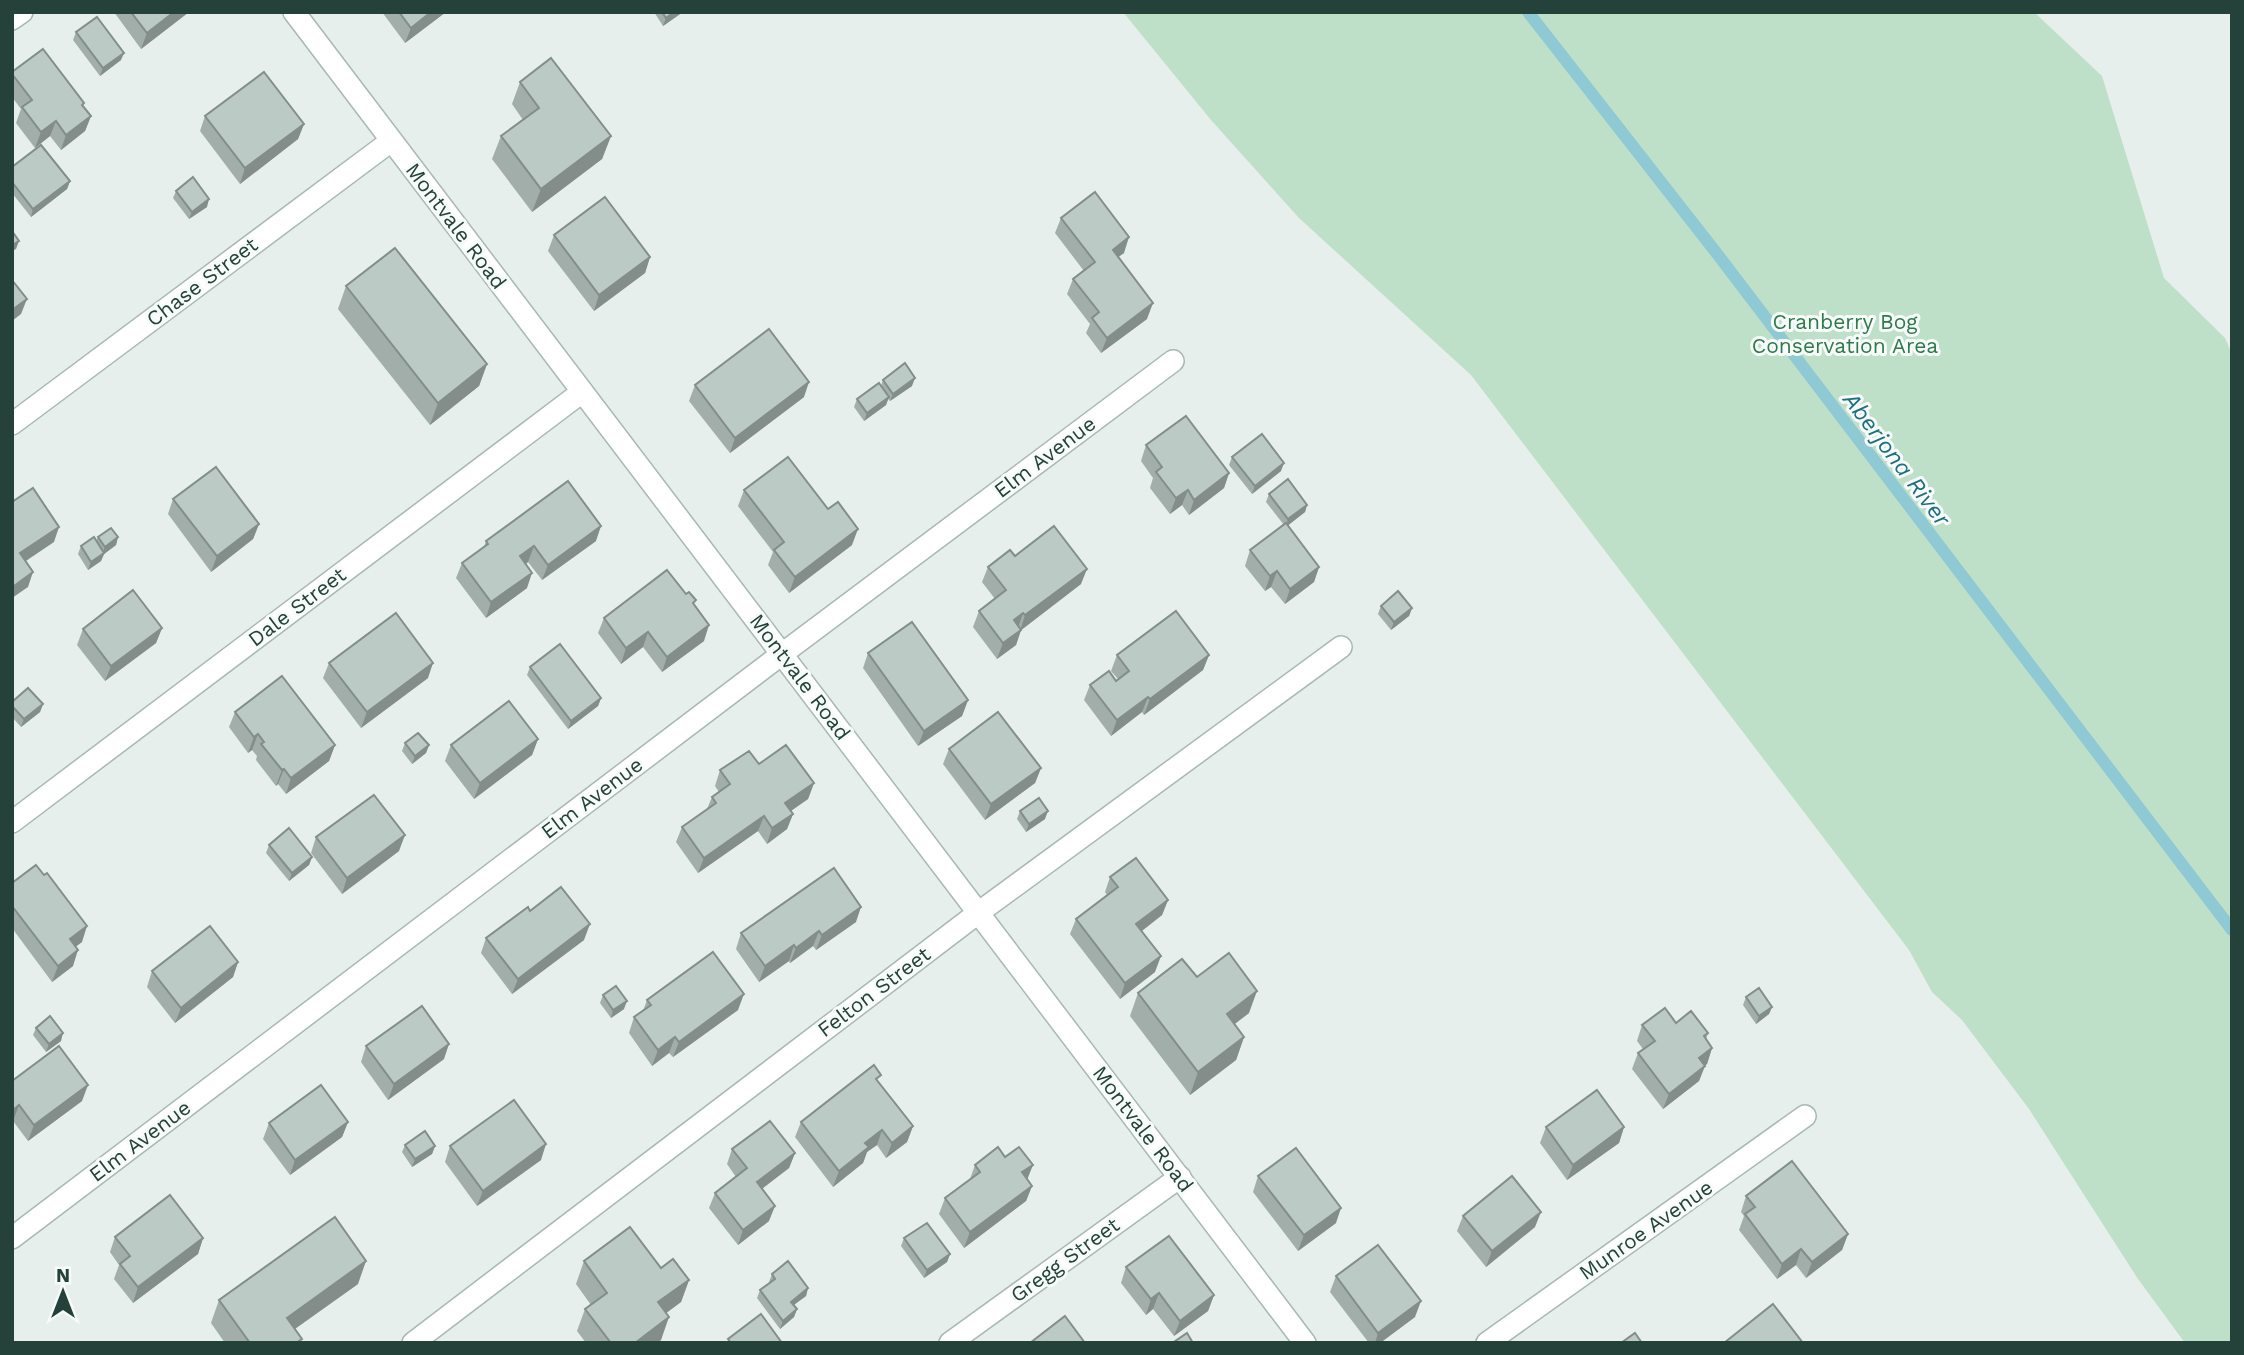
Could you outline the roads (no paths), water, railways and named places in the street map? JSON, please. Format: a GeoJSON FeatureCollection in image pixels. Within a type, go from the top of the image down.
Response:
{"type":"FeatureCollection","features":[{"type":"Feature","properties":{"kind":"street"},"geometry":{"type":"LineString","coordinates":[[12,19],[22,12]]}},
{"type":"Feature","properties":{"kind":"street","name":"Montvale Road"},"geometry":{"type":"LineString","coordinates":[[294,12],[1305,1343]]}},
{"type":"Feature","properties":{"kind":"street","name":"Chase Street"},"geometry":{"type":"LineString","coordinates":[[12,424],[391,141]]}},
{"type":"Feature","properties":{"kind":"street","name":"Elm Avenue"},"geometry":{"type":"LineString","coordinates":[[12,1238],[1173,361]]}},
{"type":"Feature","properties":{"kind":"street","name":"Dale Street"},"geometry":{"type":"LineString","coordinates":[[12,822],[582,392]]}},
{"type":"Feature","properties":{"kind":"street","name":"Felton Street"},"geometry":{"type":"LineString","coordinates":[[413,1343],[978,913],[1340,647]]}},
{"type":"Feature","properties":{"kind":"street","name":"Munroe Avenue"},"geometry":{"type":"LineString","coordinates":[[1488,1343],[1805,1116]]}},
{"type":"Feature","properties":{"kind":"street","name":"Gregg Street"},"geometry":{"type":"LineString","coordinates":[[950,1343],[1180,1177]]}},
{"type":"Feature","properties":{"kind":"waterway","name":"Aberjona River"},"geometry":{"type":"LineString","coordinates":[[1528,12],[1718,255],[2232,930]]}},
{"type":"Feature","properties":{"kind":"park label","name":"Cranberry Bog Conservation Area"},"geometry":{"type":"Point","coordinates":[1845,334]}}]}
